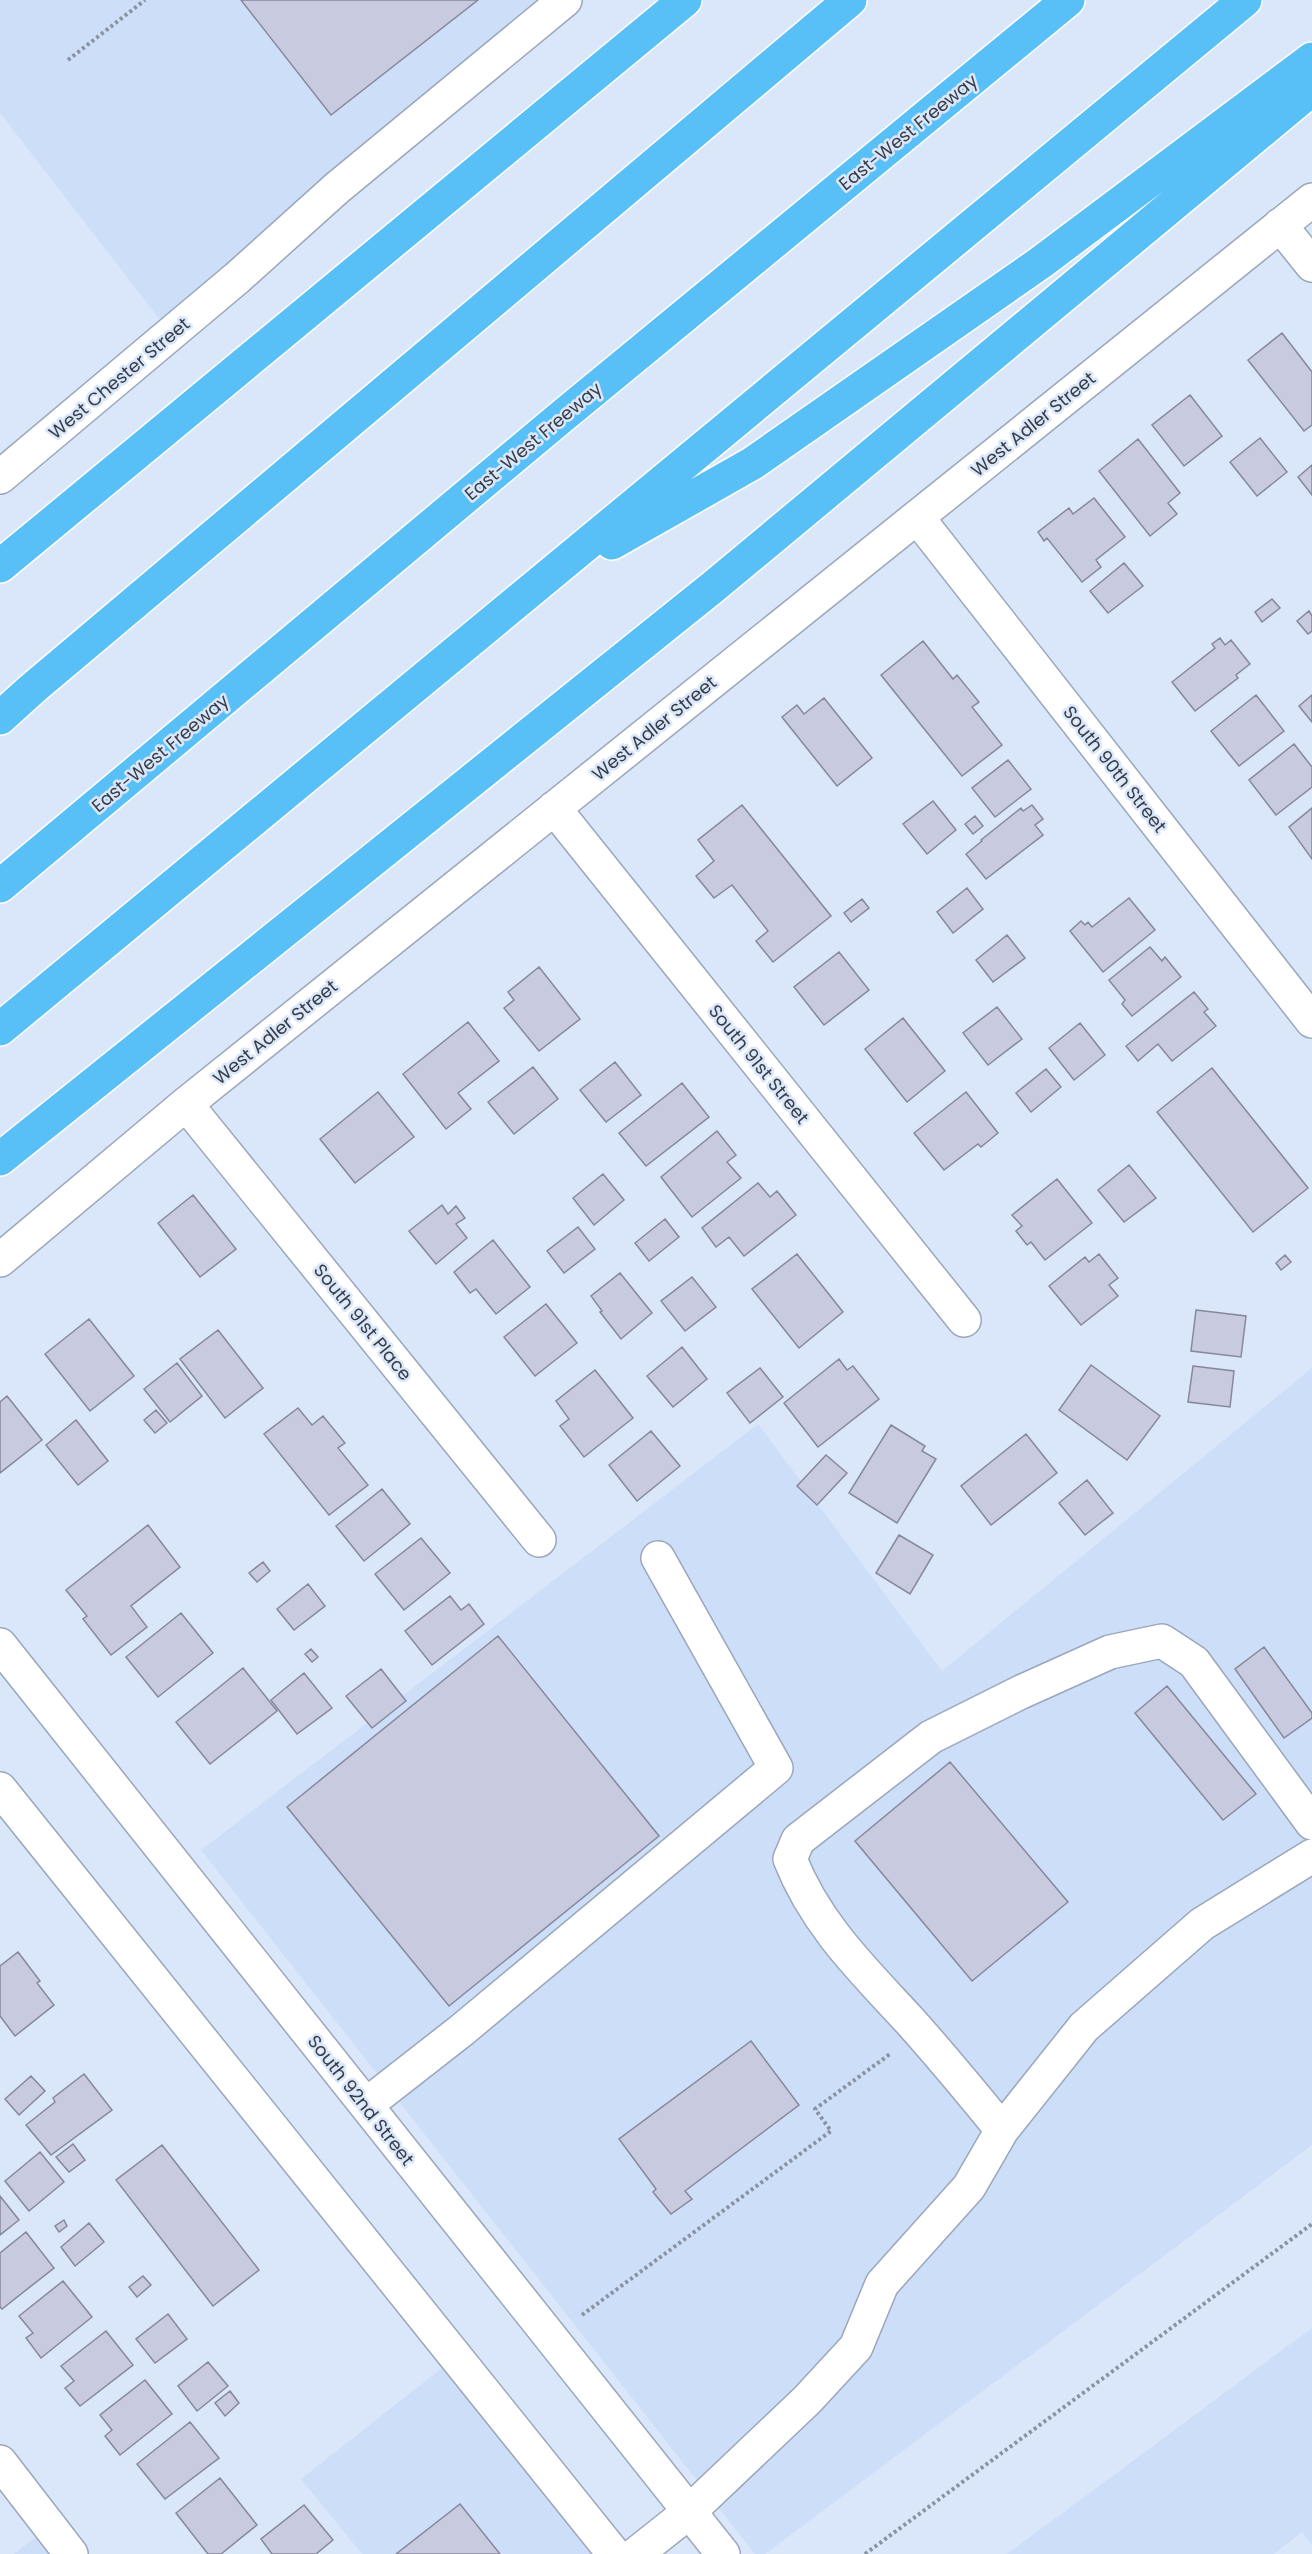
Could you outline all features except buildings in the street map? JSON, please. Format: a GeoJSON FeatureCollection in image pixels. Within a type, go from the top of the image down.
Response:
{"type":"FeatureCollection","features":[{"type":"Feature","properties":{"kind":"highway"},"geometry":{"type":"LineString","coordinates":[[0,566],[684,0]]}},
{"type":"Feature","properties":{"kind":"highway","name":"East-West Freeway"},"geometry":{"type":"LineString","coordinates":[[0,886],[560,418],[1068,0]]}},
{"type":"Feature","properties":{"kind":"highway"},"geometry":{"type":"LineString","coordinates":[[0,1029],[1245,0]]}},
{"type":"Feature","properties":{"kind":"highway"},"geometry":{"type":"LineString","coordinates":[[0,718],[847,2]]}},
{"type":"Feature","properties":{"kind":"highway"},"geometry":{"type":"LineString","coordinates":[[533,589],[753,463],[1040,263],[1312,59]]}},
{"type":"Feature","properties":{"kind":"highway"},"geometry":{"type":"LineString","coordinates":[[0,1159],[713,587],[1312,89]]}},
{"type":"Feature","properties":{"kind":"highway"},"geometry":{"type":"LineString","coordinates":[[0,708],[32,689]]}},
{"type":"Feature","properties":{"kind":"street","name":"West Chester Street"},"geometry":{"type":"LineString","coordinates":[[0,477],[237,278],[337,188],[566,0]]}},
{"type":"Feature","properties":{"kind":"street","name":"West Adler Street"},"geometry":{"type":"LineString","coordinates":[[0,1260],[186,1104],[1312,200]]}},
{"type":"Feature","properties":{"kind":"street"},"geometry":{"type":"LineString","coordinates":[[1280,225],[1312,265]]}},
{"type":"Feature","properties":{"kind":"street","name":"South 90th Street"},"geometry":{"type":"LineString","coordinates":[[917,517],[1312,1021]]}},
{"type":"Feature","properties":{"kind":"street","name":"South 91st Street"},"geometry":{"type":"LineString","coordinates":[[554,808],[964,1320]]}},
{"type":"Feature","properties":{"kind":"street","name":"South 91st Place"},"geometry":{"type":"LineString","coordinates":[[186,1104],[539,1540]]}},
{"type":"Feature","properties":{"kind":"street"},"geometry":{"type":"LineString","coordinates":[[366,2105],[462,2030],[776,1768],[658,1558]]}},
{"type":"Feature","properties":{"kind":"street"},"geometry":{"type":"LineString","coordinates":[[1002,2130],[920,2032],[831,1935],[798,1882],[790,1860],[798,1840],[931,1737],[1021,1692],[1110,1652],[1162,1641],[1194,1662],[1312,1823]]}},
{"type":"Feature","properties":{"kind":"street","name":"South 92nd Street"},"geometry":{"type":"LineString","coordinates":[[0,1645],[723,2554]]}},
{"type":"Feature","properties":{"kind":"street"},"geometry":{"type":"LineString","coordinates":[[0,1788],[614,2554]]}},
{"type":"Feature","properties":{"kind":"street"},"geometry":{"type":"LineString","coordinates":[[636,2554],[689,2512],[807,2400],[856,2347],[882,2284],[969,2187],[1002,2130],[1093,2020],[1202,1924],[1312,1856]]}},
{"type":"Feature","properties":{"kind":"street"},"geometry":{"type":"LineString","coordinates":[[0,2462],[71,2554]]}},
{"type":"Feature","properties":{"kind":"path"},"geometry":{"type":"LineString","coordinates":[[68,60],[145,0]]}},
{"type":"Feature","properties":{"kind":"path"},"geometry":{"type":"LineString","coordinates":[[582,2314],[831,2131],[815,2109],[920,2032]]}},
{"type":"Feature","properties":{"kind":"path"},"geometry":{"type":"LineString","coordinates":[[865,2554],[1312,2224]]}},
{"type":"Feature","properties":{"kind":"shaded area"},"geometry":{"type":"Polygon","coordinates":[[[0,0],[569,0],[171,334],[0,113],[0,0]]]}},
{"type":"Feature","properties":{"kind":"shaded area"},"geometry":{"type":"Polygon","coordinates":[[[1312,1368],[1312,2145],[765,2554],[755,2554],[201,1850],[758,1424],[942,1671],[1312,1368]]]}},
{"type":"Feature","properties":{"kind":"shaded area"},"geometry":{"type":"Polygon","coordinates":[[[1312,2328],[1312,2545],[1302,2532],[1274,2554],[1007,2554],[1312,2328]]]}},
{"type":"Feature","properties":{"kind":"shaded area"},"geometry":{"type":"Polygon","coordinates":[[[456,2357],[614,2554],[362,2554],[301,2479],[456,2357]]]}},
{"type":"Feature","properties":{"kind":"shaded area"},"geometry":{"type":"Polygon","coordinates":[[[50,2526],[71,2554],[14,2554],[50,2526]]]}}]}
